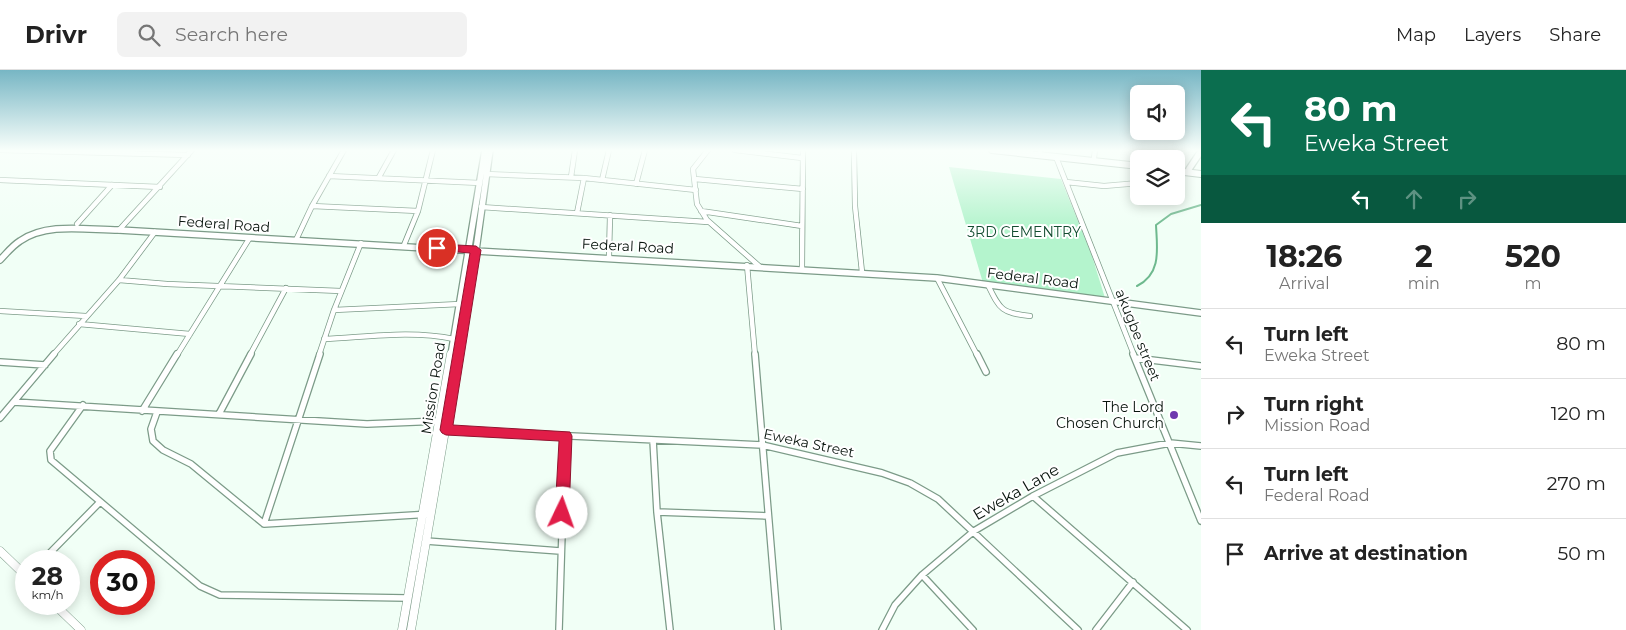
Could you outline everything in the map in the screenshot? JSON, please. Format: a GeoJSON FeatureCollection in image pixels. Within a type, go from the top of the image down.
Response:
{"type":"FeatureCollection","features":[{"type":"Feature","properties":{"kind":"street"},"geometry":{"type":"LineString","coordinates":[[119,230],[170,176]]}},
{"type":"Feature","properties":{"kind":"street"},"geometry":{"type":"LineString","coordinates":[[296,240],[329,176]]}},
{"type":"Feature","properties":{"kind":"street"},"geometry":{"type":"LineString","coordinates":[[336,176],[480,183]]}},
{"type":"Feature","properties":{"kind":"street"},"geometry":{"type":"LineString","coordinates":[[404,245],[418,212],[428,176]]}},
{"type":"Feature","properties":{"kind":"street","name":"Mission Road"},"geometry":{"type":"LineString","coordinates":[[411,630],[446,430],[473,250],[481,176]]}},
{"type":"Feature","properties":{"kind":"street","name":"Mission Road"},"geometry":{"type":"LineString","coordinates":[[402,630],[460,304],[482,207],[486,176]]}},
{"type":"Feature","properties":{"kind":"street"},"geometry":{"type":"LineString","coordinates":[[546,176],[584,178],[696,190]]}},
{"type":"Feature","properties":{"kind":"street"},"geometry":{"type":"LineString","coordinates":[[636,184],[638,176]]}},
{"type":"Feature","properties":{"kind":"street"},"geometry":{"type":"LineString","coordinates":[[802,268],[803,176]]}},
{"type":"Feature","properties":{"kind":"street"},"geometry":{"type":"LineString","coordinates":[[854,176],[855,206],[862,272]]}},
{"type":"Feature","properties":{"kind":"street","name":"akugbe street"},"geometry":{"type":"LineString","coordinates":[[1064,176],[1111,300],[1201,521]]}},
{"type":"Feature","properties":{"kind":"street"},"geometry":{"type":"LineString","coordinates":[[577,213],[584,178]]}},
{"type":"Feature","properties":{"kind":"street"},"geometry":{"type":"LineString","coordinates":[[759,266],[708,222],[697,204],[695,179],[803,189]]}},
{"type":"Feature","properties":{"kind":"street"},"geometry":{"type":"LineString","coordinates":[[0,180],[160,187]]}},
{"type":"Feature","properties":{"kind":"street"},"geometry":{"type":"LineString","coordinates":[[1066,182],[1104,186],[1130,184]]}},
{"type":"Feature","properties":{"kind":"street"},"geometry":{"type":"LineString","coordinates":[[77,224],[112,185]]}},
{"type":"Feature","properties":{"kind":"street"},"geometry":{"type":"LineString","coordinates":[[312,206],[418,212]]}},
{"type":"Feature","properties":{"kind":"street"},"geometry":{"type":"LineString","coordinates":[[482,207],[708,222]]}},
{"type":"Feature","properties":{"kind":"street"},"geometry":{"type":"LineString","coordinates":[[701,211],[802,226]]}},
{"type":"Feature","properties":{"kind":"street"},"geometry":{"type":"LineString","coordinates":[[609,257],[610,215]]}},
{"type":"Feature","properties":{"kind":"street","name":"Federal Road"},"geometry":{"type":"LineString","coordinates":[[0,260],[19,241],[29,235],[52,229],[119,230],[249,240],[296,240],[404,245],[862,272],[938,278],[1201,313]]}},
{"type":"Feature","properties":{"kind":"street"},"geometry":{"type":"LineString","coordinates":[[0,418],[79,324],[119,280],[155,232]]}},
{"type":"Feature","properties":{"kind":"street"},"geometry":{"type":"LineString","coordinates":[[142,411],[249,240]]}},
{"type":"Feature","properties":{"kind":"street"},"geometry":{"type":"LineString","coordinates":[[264,524],[334,310],[361,243]]}},
{"type":"Feature","properties":{"kind":"street"},"geometry":{"type":"LineString","coordinates":[[747,265],[778,630]]}},
{"type":"Feature","properties":{"kind":"street"},"geometry":{"type":"LineString","coordinates":[[938,278],[986,372]]}},
{"type":"Feature","properties":{"kind":"street"},"geometry":{"type":"LineString","coordinates":[[119,280],[167,284],[341,291]]}},
{"type":"Feature","properties":{"kind":"street"},"geometry":{"type":"LineString","coordinates":[[988,285],[1002,312],[1030,316]]}},
{"type":"Feature","properties":{"kind":"street"},"geometry":{"type":"LineString","coordinates":[[219,414],[286,288]]}},
{"type":"Feature","properties":{"kind":"street"},"geometry":{"type":"LineString","coordinates":[[334,310],[460,304]]}},
{"type":"Feature","properties":{"kind":"street"},"geometry":{"type":"LineString","coordinates":[[0,312],[86,316]]}},
{"type":"Feature","properties":{"kind":"street"},"geometry":{"type":"LineString","coordinates":[[79,324],[190,334]]}},
{"type":"Feature","properties":{"kind":"street"},"geometry":{"type":"LineString","coordinates":[[324,339],[416,333],[440,335],[454,339]]}},
{"type":"Feature","properties":{"kind":"street"},"geometry":{"type":"LineString","coordinates":[[1135,358],[1201,366]]}},
{"type":"Feature","properties":{"kind":"street"},"geometry":{"type":"LineString","coordinates":[[0,362],[45,365]]}},
{"type":"Feature","properties":{"kind":"street"},"geometry":{"type":"LineString","coordinates":[[14,402],[367,424],[440,420]]}},
{"type":"Feature","properties":{"kind":"street"},"geometry":{"type":"LineString","coordinates":[[83,405],[50,451],[51,460],[200,586],[220,595],[407,598]]}},
{"type":"Feature","properties":{"kind":"street"},"geometry":{"type":"LineString","coordinates":[[157,412],[151,429],[153,441],[162,450],[191,464],[264,524],[432,514]]}},
{"type":"Feature","properties":{"kind":"street","name":"Eweka Street"},"geometry":{"type":"LineString","coordinates":[[446,430],[762,445],[845,463],[910,483],[938,499],[1078,630]]}},
{"type":"Feature","properties":{"kind":"street"},"geometry":{"type":"LineString","coordinates":[[559,630],[565,436]]}},
{"type":"Feature","properties":{"kind":"street"},"geometry":{"type":"LineString","coordinates":[[653,440],[657,512],[670,630]]}},
{"type":"Feature","properties":{"kind":"street","name":"Eweka Lane"},"geometry":{"type":"LineString","coordinates":[[882,630],[895,605],[922,576],[974,531],[1033,496],[1117,453],[1170,443],[1201,446]]}},
{"type":"Feature","properties":{"kind":"street"},"geometry":{"type":"LineString","coordinates":[[1033,496],[1187,630]]}},
{"type":"Feature","properties":{"kind":"street"},"geometry":{"type":"LineString","coordinates":[[53,550],[100,502]]}},
{"type":"Feature","properties":{"kind":"street"},"geometry":{"type":"LineString","coordinates":[[657,512],[768,516]]}},
{"type":"Feature","properties":{"kind":"street"},"geometry":{"type":"LineString","coordinates":[[426,541],[560,551]]}},
{"type":"Feature","properties":{"kind":"street"},"geometry":{"type":"LineString","coordinates":[[0,551],[15,565]]}},
{"type":"Feature","properties":{"kind":"street"},"geometry":{"type":"LineString","coordinates":[[922,576],[973,630]]}},
{"type":"Feature","properties":{"kind":"street"},"geometry":{"type":"LineString","coordinates":[[1096,630],[1133,582]]}},
{"type":"Feature","properties":{"kind":"street"},"geometry":{"type":"LineString","coordinates":[[65,615],[79,629]]}},
{"type":"Feature","properties":{"kind":"green space","name":"3RD CEMENTRY"},"geometry":{"type":"Polygon","coordinates":[[[952,176],[1034,176],[1061,179],[1092,256],[1105,298],[983,283],[952,176]]]}},
{"type":"Feature","properties":{"kind":"waterway"},"geometry":{"type":"LineString","coordinates":[[1137,286],[1151,275],[1154,267],[1157,251],[1156,225],[1171,214],[1201,205]]}},
{"type":"Feature","properties":{"kind":"place","name":"The Lord Chosen Church"},"geometry":{"type":"Point","coordinates":[1174,415]}},
{"type":"Feature","properties":{"kind":"route"},"geometry":{"type":"LineString","coordinates":[[437,248],[476,250],[446,430],[565,436],[562,513]]}}]}
